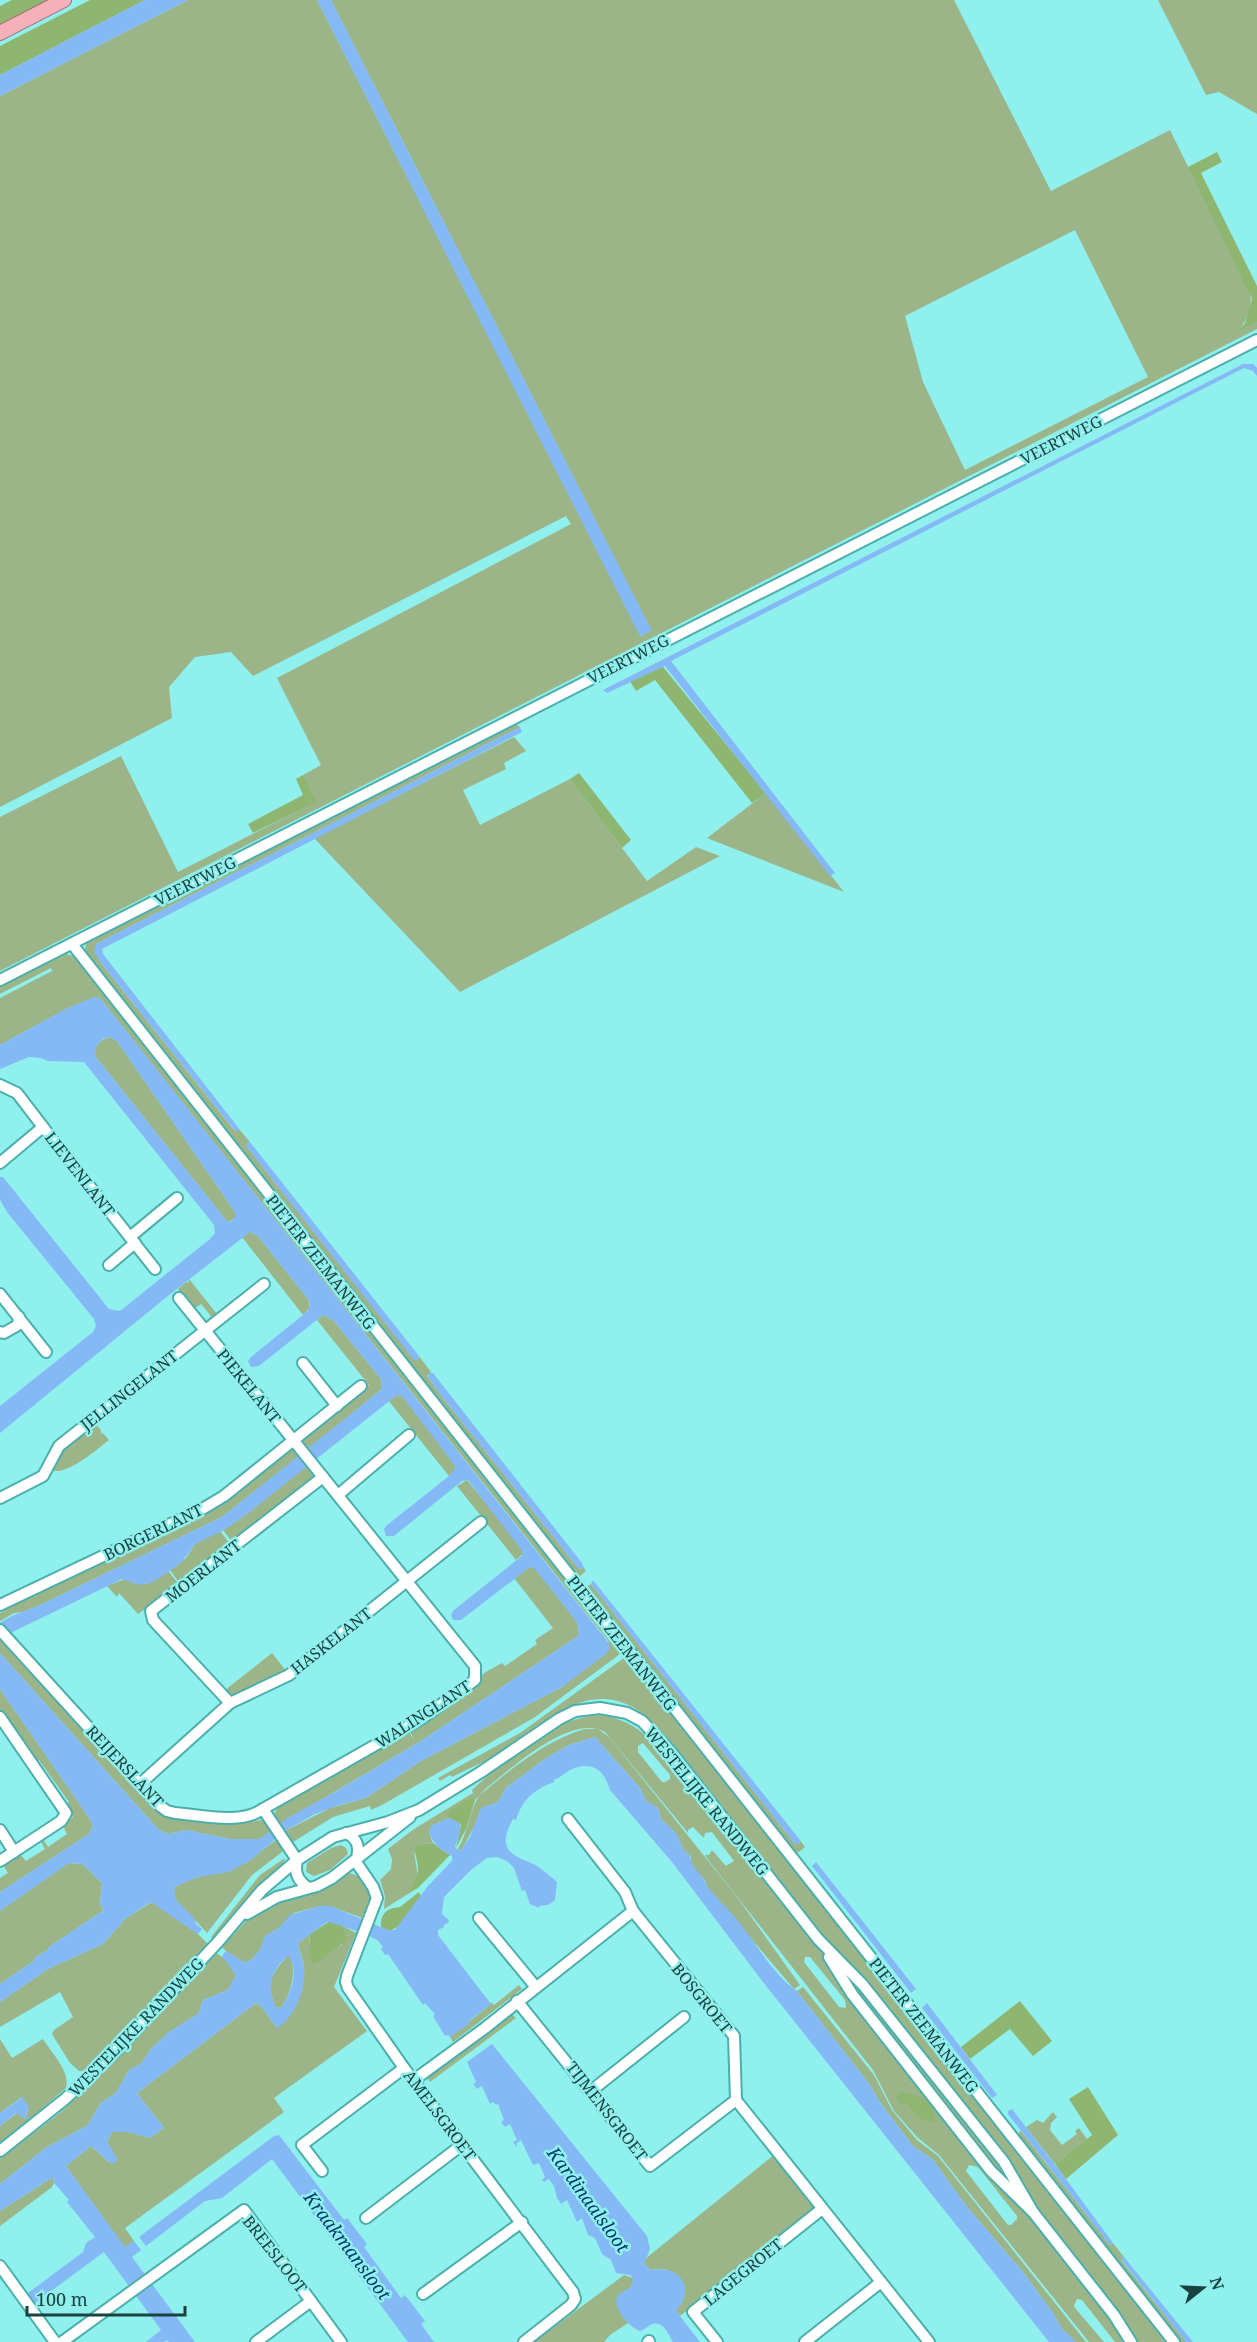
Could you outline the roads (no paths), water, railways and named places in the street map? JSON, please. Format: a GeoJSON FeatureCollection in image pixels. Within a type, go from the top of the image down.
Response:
{"type":"FeatureCollection","features":[{"type":"Feature","properties":{"kind":"main road"},"geometry":{"type":"LineString","coordinates":[[0,33],[64,0]]}},
{"type":"Feature","properties":{"kind":"street","name":"VEERTWEG"},"geometry":{"type":"LineString","coordinates":[[0,980],[643,651],[1255,344]]}},
{"type":"Feature","properties":{"kind":"street","name":"PIETER ZEEMANWEG"},"geometry":{"type":"LineString","coordinates":[[72,944],[1174,2342]]}},
{"type":"Feature","properties":{"kind":"street"},"geometry":{"type":"LineString","coordinates":[[0,1085],[17,1093],[43,1127]]}},
{"type":"Feature","properties":{"kind":"street","name":"LIEVENLANT"},"geometry":{"type":"LineString","coordinates":[[0,1163],[43,1127],[155,1269]]}},
{"type":"Feature","properties":{"kind":"street"},"geometry":{"type":"LineString","coordinates":[[109,1265],[177,1198]]}},
{"type":"Feature","properties":{"kind":"street","name":"JELLINGELANT"},"geometry":{"type":"LineString","coordinates":[[0,1498],[43,1476],[59,1446],[264,1284]]}},
{"type":"Feature","properties":{"kind":"street"},"geometry":{"type":"LineString","coordinates":[[0,1294],[46,1352]]}},
{"type":"Feature","properties":{"kind":"street"},"geometry":{"type":"LineString","coordinates":[[179,1298],[205,1330]]}},
{"type":"Feature","properties":{"kind":"street"},"geometry":{"type":"LineString","coordinates":[[0,1332],[12,1330],[18,1325],[19,1317]]}},
{"type":"Feature","properties":{"kind":"street","name":"PIEKELANT"},"geometry":{"type":"LineString","coordinates":[[205,1330],[295,1442]]}},
{"type":"Feature","properties":{"kind":"street"},"geometry":{"type":"LineString","coordinates":[[303,1364],[337,1406]]}},
{"type":"Feature","properties":{"kind":"street"},"geometry":{"type":"LineString","coordinates":[[295,1442],[361,1386]]}},
{"type":"Feature","properties":{"kind":"street"},"geometry":{"type":"LineString","coordinates":[[338,1495],[409,1435]]}},
{"type":"Feature","properties":{"kind":"street","name":"WALINGLANT"},"geometry":{"type":"LineString","coordinates":[[263,1809],[420,1719],[475,1680],[475,1666],[295,1442]]}},
{"type":"Feature","properties":{"kind":"street","name":"BORGERLANT"},"geometry":{"type":"LineString","coordinates":[[0,1605],[204,1508],[224,1496],[295,1442]]}},
{"type":"Feature","properties":{"kind":"street","name":"MOERLANT"},"geometry":{"type":"LineString","coordinates":[[230,1703],[153,1620],[151,1611],[320,1473]]}},
{"type":"Feature","properties":{"kind":"street"},"geometry":{"type":"LineString","coordinates":[[406,1581],[481,1522]]}},
{"type":"Feature","properties":{"kind":"street","name":"HASKELANT"},"geometry":{"type":"LineString","coordinates":[[140,1784],[230,1703],[289,1675],[406,1581]]}},
{"type":"Feature","properties":{"kind":"street","name":"REIJERSLANT"},"geometry":{"type":"LineString","coordinates":[[0,1630],[167,1811],[241,1818],[254,1816],[263,1809]]}},
{"type":"Feature","properties":{"kind":"street","name":"WESTELIJKE RANDWEG"},"geometry":{"type":"LineString","coordinates":[[238,1920],[277,1897],[332,1878],[356,1862],[419,1809],[567,1715],[590,1708],[608,1708],[627,1713],[646,1725],[671,1752],[818,1939],[863,1985],[1004,2162],[1033,2212]]}},
{"type":"Feature","properties":{"kind":"street"},"geometry":{"type":"LineString","coordinates":[[0,1717],[66,1813],[62,1821],[0,1861]]}},
{"type":"Feature","properties":{"kind":"street"},"geometry":{"type":"LineString","coordinates":[[263,1809],[297,1860],[295,1868],[298,1879],[308,1888]]}},
{"type":"Feature","properties":{"kind":"street","name":"WESTELIJKE RANDWEG"},"geometry":{"type":"LineString","coordinates":[[0,2151],[78,2087],[137,2029],[238,1920],[269,1883],[297,1860],[328,1840],[388,1822],[419,1809]]}},
{"type":"Feature","properties":{"kind":"street","name":"BOSGROET"},"geometry":{"type":"LineString","coordinates":[[568,1819],[625,1892],[633,1911],[734,2036],[736,2100]]}},
{"type":"Feature","properties":{"kind":"street"},"geometry":{"type":"LineString","coordinates":[[0,1830],[14,1852]]}},
{"type":"Feature","properties":{"kind":"street"},"geometry":{"type":"LineString","coordinates":[[346,1833],[351,1835],[358,1844],[356,1862]]}},
{"type":"Feature","properties":{"kind":"street","name":"AMELSGROET"},"geometry":{"type":"LineString","coordinates":[[356,1862],[375,1891],[376,1898],[347,1976],[348,1988],[404,2068],[573,2292],[575,2299],[571,2306],[524,2342]]}},
{"type":"Feature","properties":{"kind":"street"},"geometry":{"type":"LineString","coordinates":[[414,2080],[633,1911]]}},
{"type":"Feature","properties":{"kind":"street"},"geometry":{"type":"LineString","coordinates":[[480,1918],[535,1986]]}},
{"type":"Feature","properties":{"kind":"street","name":"WESTELIJKE RANDWEG"},"geometry":{"type":"LineString","coordinates":[[818,1939],[852,1994],[991,2171],[1033,2212],[1114,2315],[1131,2342]]}},
{"type":"Feature","properties":{"kind":"street","name":"TIJMENSGROET"},"geometry":{"type":"LineString","coordinates":[[517,2001],[650,2166],[736,2100]]}},
{"type":"Feature","properties":{"kind":"street"},"geometry":{"type":"LineString","coordinates":[[591,2091],[684,2017]]}},
{"type":"Feature","properties":{"kind":"street"},"geometry":{"type":"LineString","coordinates":[[322,2171],[302,2145],[404,2068]]}},
{"type":"Feature","properties":{"kind":"street"},"geometry":{"type":"LineString","coordinates":[[736,2100],[929,2342]]}},
{"type":"Feature","properties":{"kind":"street"},"geometry":{"type":"LineString","coordinates":[[366,2218],[463,2144]]}},
{"type":"Feature","properties":{"kind":"street","name":"LAGEGROET"},"geometry":{"type":"LineString","coordinates":[[717,2342],[693,2312],[822,2209]]}},
{"type":"Feature","properties":{"kind":"street","name":"BREESLOOT"},"geometry":{"type":"LineString","coordinates":[[62,2342],[244,2210],[341,2342]]}},
{"type":"Feature","properties":{"kind":"street"},"geometry":{"type":"LineString","coordinates":[[423,2294],[522,2222]]}},
{"type":"Feature","properties":{"kind":"street"},"geometry":{"type":"LineString","coordinates":[[0,2266],[55,2342]]}},
{"type":"Feature","properties":{"kind":"street"},"geometry":{"type":"LineString","coordinates":[[805,2342],[881,2282]]}},
{"type":"Feature","properties":{"kind":"street","name":"BREESLOOT"},"geometry":{"type":"LineString","coordinates":[[256,2342],[312,2301]]}},
{"type":"Feature","properties":{"kind":"water"},"geometry":{"type":"Polygon","coordinates":[[[145,0],[188,0],[0,96],[0,75],[145,0]]]}},
{"type":"Feature","properties":{"kind":"water"},"geometry":{"type":"Polygon","coordinates":[[[317,0],[331,0],[652,631],[640,636],[317,0]]]}},
{"type":"Feature","properties":{"kind":"water"},"geometry":{"type":"Polygon","coordinates":[[[1243,364],[1253,364],[1257,368],[1257,376],[1253,371],[1244,368],[671,661],[835,873],[830,876],[665,666],[607,693],[603,690],[1243,364]]]}},
{"type":"Feature","properties":{"kind":"water"},"geometry":{"type":"Polygon","coordinates":[[[520,727],[522,732],[102,949],[103,954],[237,1126],[239,1129],[236,1132],[101,963],[94,952],[96,944],[520,727]]]}},
{"type":"Feature","properties":{"kind":"water"},"geometry":{"type":"Polygon","coordinates":[[[94,997],[100,998],[608,1642],[610,1648],[606,1654],[562,1687],[421,1761],[366,1798],[315,1814],[285,1831],[251,1860],[229,1872],[198,1877],[174,1888],[176,1900],[202,1929],[198,1934],[151,1902],[126,1918],[103,1944],[48,1969],[0,2002],[0,1984],[104,1910],[100,1904],[102,1883],[83,1864],[69,1863],[0,1911],[0,1892],[89,1834],[93,1826],[0,1689],[0,1653],[159,1830],[169,1834],[186,1830],[229,1839],[260,1839],[289,1817],[421,1741],[577,1637],[579,1633],[577,1622],[535,1569],[530,1567],[461,1620],[453,1620],[451,1615],[454,1610],[522,1556],[523,1552],[468,1480],[462,1481],[394,1536],[386,1536],[384,1529],[386,1526],[449,1476],[456,1467],[402,1396],[397,1395],[247,1514],[224,1530],[195,1544],[181,1563],[153,1582],[139,1585],[122,1579],[0,1638],[0,1623],[9,1617],[38,1606],[222,1517],[382,1389],[381,1379],[333,1320],[323,1315],[259,1366],[251,1367],[248,1361],[251,1357],[308,1311],[310,1306],[308,1299],[258,1236],[250,1232],[0,1433],[0,1406],[93,1332],[96,1326],[94,1319],[7,1212],[0,1200],[0,1177],[3,1177],[109,1309],[120,1311],[215,1233],[214,1225],[84,1062],[48,1061],[29,1057],[0,1069],[0,1045],[68,1008],[94,997]],[[110,1037],[103,1039],[97,1045],[95,1056],[226,1220],[230,1222],[235,1218],[235,1212],[117,1041],[110,1037]]]}},
{"type":"Feature","properties":{"kind":"water"},"geometry":{"type":"Polygon","coordinates":[[[250,1142],[419,1356],[417,1360],[414,1360],[247,1147],[247,1143],[250,1142]]]}},
{"type":"Feature","properties":{"kind":"water"},"geometry":{"type":"Polygon","coordinates":[[[429,1373],[433,1373],[584,1568],[579,1569],[443,1398],[428,1377],[429,1373]]]}},
{"type":"Feature","properties":{"kind":"water"},"geometry":{"type":"Polygon","coordinates":[[[593,1580],[800,1840],[800,1844],[795,1844],[591,1584],[593,1580]]]}},
{"type":"Feature","properties":{"kind":"water"},"geometry":{"type":"Polygon","coordinates":[[[595,1737],[640,1788],[646,1801],[658,1808],[661,1819],[676,1833],[684,1851],[690,1855],[707,1887],[738,1921],[774,1969],[797,1991],[870,2085],[879,2101],[912,2145],[933,2160],[968,2208],[1023,2272],[1062,2329],[1076,2342],[1049,2342],[763,1982],[672,1862],[610,1790],[599,1770],[589,1766],[569,1770],[530,1796],[522,1806],[516,1820],[513,1819],[506,1835],[507,1846],[514,1855],[540,1868],[557,1882],[555,1900],[539,1908],[530,1904],[525,1890],[522,1891],[514,1868],[507,1861],[497,1857],[487,1858],[472,1869],[444,1897],[442,1914],[449,1920],[444,1927],[438,1930],[438,1935],[491,2004],[469,2021],[469,2024],[450,2037],[445,2036],[433,2016],[435,2014],[425,2003],[423,2005],[388,1954],[385,1955],[378,1940],[327,1922],[298,1943],[304,1968],[303,1985],[290,2017],[284,2023],[277,2028],[261,2006],[256,2003],[137,2093],[164,2128],[150,2138],[128,2132],[112,2132],[107,2142],[118,2160],[112,2164],[91,2146],[66,2166],[125,2247],[134,2241],[141,2250],[132,2257],[195,2342],[169,2342],[167,2340],[146,2342],[161,2330],[104,2252],[35,2303],[28,2293],[83,2252],[86,2243],[95,2237],[67,2202],[69,2200],[54,2183],[53,2177],[0,2211],[0,2184],[47,2147],[87,2126],[101,2103],[116,2093],[129,2070],[141,2064],[151,2049],[168,2033],[199,2013],[203,2000],[228,1990],[236,1975],[222,1956],[226,1951],[246,1963],[260,1950],[265,1936],[279,1928],[290,1915],[320,1906],[330,1906],[388,1930],[395,1930],[427,1887],[452,1861],[452,1856],[435,1844],[429,1832],[431,1826],[449,1818],[460,1823],[460,1834],[455,1846],[457,1850],[461,1850],[470,1837],[481,1808],[498,1802],[507,1787],[545,1759],[569,1745],[595,1737]],[[289,1956],[274,1973],[271,1986],[276,2008],[282,2007],[291,1988],[294,1975],[289,1956]]]}},
{"type":"Feature","properties":{"kind":"water"},"geometry":{"type":"Polygon","coordinates":[[[816,1862],[916,1989],[911,1993],[812,1866],[816,1862]]]}},
{"type":"Feature","properties":{"kind":"water"},"geometry":{"type":"Polygon","coordinates":[[[927,2003],[997,2095],[992,2098],[922,2008],[927,2003]]]}},
{"type":"Feature","properties":{"kind":"water","name":"Kardinaalsloot"},"geometry":{"type":"Polygon","coordinates":[[[492,2044],[647,2236],[650,2249],[644,2264],[651,2270],[674,2273],[683,2281],[685,2296],[676,2311],[700,2342],[673,2342],[660,2325],[651,2325],[640,2331],[623,2317],[616,2302],[617,2297],[632,2286],[633,2278],[630,2275],[616,2273],[611,2260],[602,2254],[595,2238],[588,2235],[582,2218],[577,2222],[567,2200],[561,2204],[549,2179],[544,2182],[542,2180],[545,2177],[539,2163],[533,2165],[521,2140],[516,2144],[517,2148],[513,2142],[517,2140],[510,2124],[505,2127],[501,2122],[504,2120],[498,2104],[493,2102],[490,2104],[482,2086],[477,2089],[473,2084],[476,2082],[467,2062],[492,2044]]]}},
{"type":"Feature","properties":{"kind":"water"},"geometry":{"type":"Polygon","coordinates":[[[23,2097],[29,2108],[26,2114],[28,2117],[25,2119],[16,2113],[0,2126],[0,2113],[23,2097]]]}},
{"type":"Feature","properties":{"kind":"water"},"geometry":{"type":"Polygon","coordinates":[[[1012,2109],[1113,2243],[1110,2245],[1008,2114],[1008,2111],[1012,2109]]]}},
{"type":"Feature","properties":{"kind":"water","name":"Kraakmansloot"},"geometry":{"type":"Polygon","coordinates":[[[279,2135],[344,2220],[347,2218],[367,2244],[364,2247],[401,2298],[405,2295],[425,2321],[421,2324],[434,2342],[408,2342],[272,2159],[222,2198],[205,2201],[146,2246],[139,2237],[274,2136],[279,2135]]]}},
{"type":"Feature","properties":{"kind":"water"},"geometry":{"type":"Polygon","coordinates":[[[1124,2257],[1193,2342],[1186,2342],[1121,2259],[1124,2257]]]}}]}
